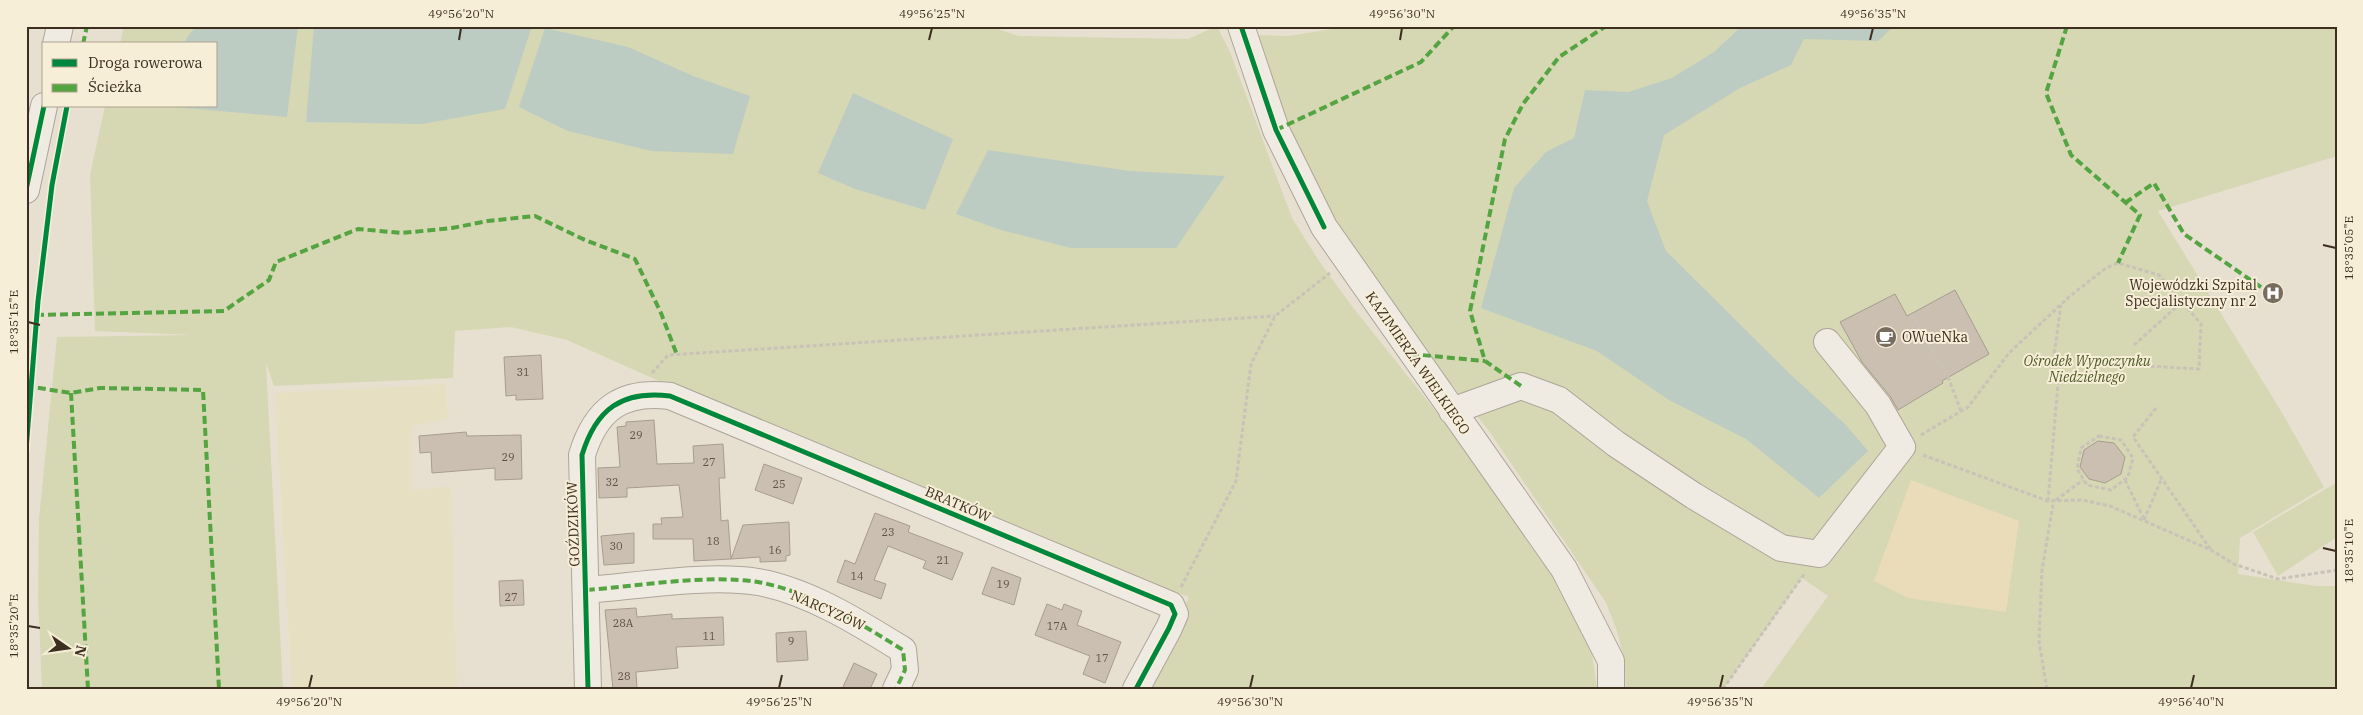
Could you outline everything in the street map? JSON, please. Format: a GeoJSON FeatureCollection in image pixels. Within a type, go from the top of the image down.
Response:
{"type":"FeatureCollection","features":[{"type":"Feature","properties":{"kind":"street"},"geometry":{"type":"LineString","coordinates":[[56,42],[60,26]]}},
{"type":"Feature","properties":{"kind":"street","name":"KAZIMIERZA WIELKIEGO"},"geometry":{"type":"LineString","coordinates":[[1241,26],[1276,130],[1324,227],[1564,569],[1611,662],[1611,689]]}},
{"type":"Feature","properties":{"kind":"street"},"geometry":{"type":"LineString","coordinates":[[26,190],[44,108]]}},
{"type":"Feature","properties":{"kind":"street"},"geometry":{"type":"LineString","coordinates":[[1452,410],[1521,386],[1559,400],[1616,444],[1694,496],[1781,548],[1820,554],[1902,447],[1878,405],[1827,342]]}},
{"type":"Feature","properties":{"kind":"street","name":"GOŹDZIKÓW"},"geometry":{"type":"LineString","coordinates":[[588,689],[587,590],[582,455],[588,434],[600,417],[649,384]]}},
{"type":"Feature","properties":{"kind":"street","name":"BRATKÓW"},"geometry":{"type":"LineString","coordinates":[[649,384],[670,396],[1171,605]]}},
{"type":"Feature","properties":{"kind":"street","name":"NARCYZÓW"},"geometry":{"type":"LineString","coordinates":[[587,590],[718,580],[759,582],[808,598],[850,617],[904,650],[906,670],[896,689]]}},
{"type":"Feature","properties":{"kind":"street"},"geometry":{"type":"LineString","coordinates":[[1136,689],[1169,628],[1174,614],[1171,605]]}},
{"type":"Feature","properties":{"kind":"path"},"geometry":{"type":"LineString","coordinates":[[1171,605],[1236,481],[1251,364],[1275,316],[1346,260]]}},
{"type":"Feature","properties":{"kind":"path"},"geometry":{"type":"LineString","coordinates":[[1902,447],[1968,407],[2009,352],[2106,268],[2118,263],[2159,275],[2201,324],[2199,369],[2147,366]]}},
{"type":"Feature","properties":{"kind":"path"},"geometry":{"type":"LineString","coordinates":[[2134,345],[2182,302]]}},
{"type":"Feature","properties":{"kind":"path"},"geometry":{"type":"LineString","coordinates":[[2048,501],[2058,384],[2052,370],[2061,305]]}},
{"type":"Feature","properties":{"kind":"path"},"geometry":{"type":"LineString","coordinates":[[1912,315],[1948,377],[1961,411]]}},
{"type":"Feature","properties":{"kind":"path"},"geometry":{"type":"LineString","coordinates":[[649,384],[668,355],[1275,316]]}},
{"type":"Feature","properties":{"kind":"path"},"geometry":{"type":"LineString","coordinates":[[2156,408],[2133,437],[2211,550]]}},
{"type":"Feature","properties":{"kind":"path"},"geometry":{"type":"LineString","coordinates":[[2099,436],[2121,440],[2132,458],[2128,477],[2125,480],[2111,490],[2087,485],[2077,469],[2081,448],[2099,436]]}},
{"type":"Feature","properties":{"kind":"path"},"geometry":{"type":"LineString","coordinates":[[1902,447],[2048,501],[2082,500],[2110,506],[2211,550],[2234,564],[2278,579],[2337,570]]}},
{"type":"Feature","properties":{"kind":"path"},"geometry":{"type":"LineString","coordinates":[[2144,520],[2161,479]]}},
{"type":"Feature","properties":{"kind":"path"},"geometry":{"type":"LineString","coordinates":[[2047,689],[2039,642],[2042,570],[2055,500],[2083,480]]}},
{"type":"Feature","properties":{"kind":"path"},"geometry":{"type":"LineString","coordinates":[[2125,480],[2144,520]]}},
{"type":"Feature","properties":{"kind":"path"},"geometry":{"type":"LineString","coordinates":[[1723,689],[1820,554]]}},
{"type":"Feature","properties":{"kind":"shaded area"},"geometry":{"type":"Polygon","coordinates":[[[197,26],[298,26],[287,117],[186,108],[218,108],[218,42],[185,42],[197,26]]]}},
{"type":"Feature","properties":{"kind":"shaded area"},"geometry":{"type":"Polygon","coordinates":[[[314,26],[532,26],[505,109],[422,124],[306,122],[314,26]]]}},
{"type":"Feature","properties":{"kind":"shaded area"},"geometry":{"type":"Polygon","coordinates":[[[1742,26],[1894,26],[1878,41],[1804,39],[1791,65],[1740,88],[1664,135],[1647,201],[1666,251],[1790,374],[1846,425],[1868,451],[1819,498],[1746,439],[1669,400],[1597,351],[1481,308],[1514,188],[1546,152],[1574,138],[1585,90],[1628,92],[1672,78],[1714,52],[1742,26]]]}},
{"type":"Feature","properties":{"kind":"shaded area"},"geometry":{"type":"Polygon","coordinates":[[[545,28],[628,47],[693,76],[750,96],[733,154],[652,151],[568,131],[519,107],[545,28]]]}},
{"type":"Feature","properties":{"kind":"shaded area"},"geometry":{"type":"Polygon","coordinates":[[[853,93],[953,139],[925,210],[855,189],[818,173],[853,93]]]}},
{"type":"Feature","properties":{"kind":"shaded area"},"geometry":{"type":"Polygon","coordinates":[[[988,150],[1130,171],[1225,176],[1176,248],[1071,248],[1001,230],[956,214],[988,150]]]}},
{"type":"Feature","properties":{"kind":"shaded area"},"geometry":{"type":"Polygon","coordinates":[[[446,384],[448,419],[412,426],[412,490],[451,486],[457,689],[292,689],[275,393],[446,384]]]}},
{"type":"Feature","properties":{"kind":"green space"},"geometry":{"type":"Polygon","coordinates":[[[124,26],[989,26],[1019,36],[1188,39],[1217,26],[1230,52],[1292,218],[1319,261],[1351,305],[1466,449],[1579,615],[1590,640],[1597,689],[1143,689],[1189,597],[787,438],[567,340],[511,327],[455,331],[453,378],[274,386],[266,363],[283,689],[42,689],[38,597],[39,519],[57,337],[195,335],[95,331],[90,175],[105,108],[218,108],[218,42],[120,42],[124,26]]]}},
{"type":"Feature","properties":{"kind":"green space","name":"Ośrodek Wypoczynku Niedzielnego"},"geometry":{"type":"Polygon","coordinates":[[[1352,26],[2337,26],[2337,156],[2158,211],[2281,411],[2324,487],[2240,538],[2238,574],[2316,586],[2337,586],[2337,689],[1761,689],[1828,596],[1802,578],[1723,689],[1626,689],[1620,644],[1605,601],[1489,431],[1416,340],[1344,245],[1293,140],[1256,35],[1288,36],[1352,26]]]}},
{"type":"Feature","properties":{"kind":"green space"},"geometry":{"type":"Polygon","coordinates":[[[2336,483],[2337,537],[2278,576],[2253,532],[2336,483]]]}},
{"type":"Feature","properties":{"kind":"sand"},"geometry":{"type":"Polygon","coordinates":[[[1911,480],[2019,521],[2006,612],[1908,598],[1874,581],[1911,480]]]}},
{"type":"Feature","properties":{"kind":"building"},"geometry":{"type":"Polygon","coordinates":[[[1955,290],[1989,354],[1942,381],[1943,383],[1898,410],[1890,396],[1862,362],[1840,322],[1895,294],[1907,316],[1955,290]]]}},
{"type":"Feature","properties":{"kind":"building"},"geometry":{"type":"Polygon","coordinates":[[[541,355],[543,399],[516,400],[516,395],[506,396],[504,357],[541,355]]]}},
{"type":"Feature","properties":{"kind":"building"},"geometry":{"type":"Polygon","coordinates":[[[654,420],[657,464],[694,463],[693,446],[723,444],[725,478],[719,478],[721,521],[728,520],[731,559],[694,561],[693,539],[653,539],[653,524],[662,524],[661,518],[683,517],[679,485],[627,488],[627,497],[599,498],[598,468],[620,467],[617,427],[626,426],[626,422],[654,420]]]}},
{"type":"Feature","properties":{"kind":"building"},"geometry":{"type":"Polygon","coordinates":[[[466,432],[467,436],[521,435],[522,479],[495,480],[495,468],[432,473],[431,452],[420,453],[419,436],[466,432]]]}},
{"type":"Feature","properties":{"kind":"building"},"geometry":{"type":"Polygon","coordinates":[[[2098,441],[2114,443],[2125,457],[2121,474],[2105,483],[2089,479],[2080,467],[2084,450],[2098,441]]]}},
{"type":"Feature","properties":{"kind":"building"},"geometry":{"type":"Polygon","coordinates":[[[764,464],[802,478],[793,504],[755,490],[764,464]]]}},
{"type":"Feature","properties":{"kind":"building"},"geometry":{"type":"Polygon","coordinates":[[[875,513],[910,526],[908,532],[963,553],[952,580],[923,568],[926,561],[888,546],[874,580],[886,584],[881,599],[837,582],[845,560],[855,564],[875,513]]]}},
{"type":"Feature","properties":{"kind":"building"},"geometry":{"type":"Polygon","coordinates":[[[789,522],[790,555],[786,556],[786,561],[760,562],[760,557],[731,559],[743,525],[789,522]]]}},
{"type":"Feature","properties":{"kind":"building"},"geometry":{"type":"Polygon","coordinates":[[[634,533],[634,563],[604,565],[601,536],[634,533]]]}},
{"type":"Feature","properties":{"kind":"building"},"geometry":{"type":"Polygon","coordinates":[[[992,567],[1021,578],[1014,605],[982,594],[992,567]]]}},
{"type":"Feature","properties":{"kind":"building"},"geometry":{"type":"Polygon","coordinates":[[[523,580],[524,605],[500,606],[499,581],[523,580]]]}},
{"type":"Feature","properties":{"kind":"building"},"geometry":{"type":"Polygon","coordinates":[[[1047,604],[1062,610],[1064,604],[1082,611],[1077,625],[1121,642],[1105,683],[1083,674],[1090,656],[1035,635],[1047,604]]]}},
{"type":"Feature","properties":{"kind":"building"},"geometry":{"type":"Polygon","coordinates":[[[636,608],[637,617],[672,614],[672,619],[723,617],[724,645],[676,647],[678,668],[636,672],[637,689],[613,689],[605,610],[636,608]]]}},
{"type":"Feature","properties":{"kind":"building"},"geometry":{"type":"Polygon","coordinates":[[[806,631],[808,660],[777,662],[776,633],[806,631]]]}},
{"type":"Feature","properties":{"kind":"building"},"geometry":{"type":"Polygon","coordinates":[[[854,663],[877,674],[870,689],[842,689],[854,663]]]}},
{"type":"Feature","properties":{"kind":"marked path"},"geometry":{"type":"LineString","coordinates":[[83,42],[87,26]]}},
{"type":"Feature","properties":{"kind":"marked path"},"geometry":{"type":"LineString","coordinates":[[1276,130],[1421,62],[1454,26]]}},
{"type":"Feature","properties":{"kind":"marked path"},"geometry":{"type":"LineString","coordinates":[[1521,386],[1485,361],[1470,311],[1505,139],[1523,104],[1559,57],[1606,26]]}},
{"type":"Feature","properties":{"kind":"marked path"},"geometry":{"type":"LineString","coordinates":[[2067,26],[2046,93],[2071,155],[2140,215],[2118,263]]}},
{"type":"Feature","properties":{"kind":"marked path"},"geometry":{"type":"LineString","coordinates":[[2125,203],[2154,183],[2184,234],[2284,303]]}},
{"type":"Feature","properties":{"kind":"marked path"},"geometry":{"type":"LineString","coordinates":[[36,315],[224,311],[269,280],[276,262],[358,229],[402,233],[535,216],[585,240],[635,259],[661,313],[677,355]]}},
{"type":"Feature","properties":{"kind":"marked path"},"geometry":{"type":"LineString","coordinates":[[1411,354],[1485,361]]}},
{"type":"Feature","properties":{"kind":"marked path"},"geometry":{"type":"LineString","coordinates":[[26,386],[71,393],[100,388],[203,390],[219,689]]}},
{"type":"Feature","properties":{"kind":"marked path"},"geometry":{"type":"LineString","coordinates":[[71,393],[88,689]]}},
{"type":"Feature","properties":{"kind":"marked path"},"geometry":{"type":"LineString","coordinates":[[587,590],[717,579],[758,582],[777,586],[834,610],[903,650],[905,670],[896,689]]}},
{"type":"Feature","properties":{"kind":"cycle path"},"geometry":{"type":"LineString","coordinates":[[1241,26],[1276,130],[1324,227]]}},
{"type":"Feature","properties":{"kind":"cycle path"},"geometry":{"type":"LineString","coordinates":[[26,190],[44,108]]}},
{"type":"Feature","properties":{"kind":"cycle path"},"geometry":{"type":"LineString","coordinates":[[26,450],[38,301],[52,185],[67,108]]}},
{"type":"Feature","properties":{"kind":"cycle path"},"geometry":{"type":"LineString","coordinates":[[588,689],[582,455],[595,426],[613,406],[638,396],[653,395],[670,396],[1171,605],[1175,614],[1136,689]]}},
{"type":"Feature","properties":{"kind":"place","name":"Wojewódzki Szpital Specjalistyczny nr 2"},"geometry":{"type":"Point","coordinates":[2273,293]}},
{"type":"Feature","properties":{"kind":"place","name":"OWueNka"},"geometry":{"type":"Point","coordinates":[1886,337]}}]}
